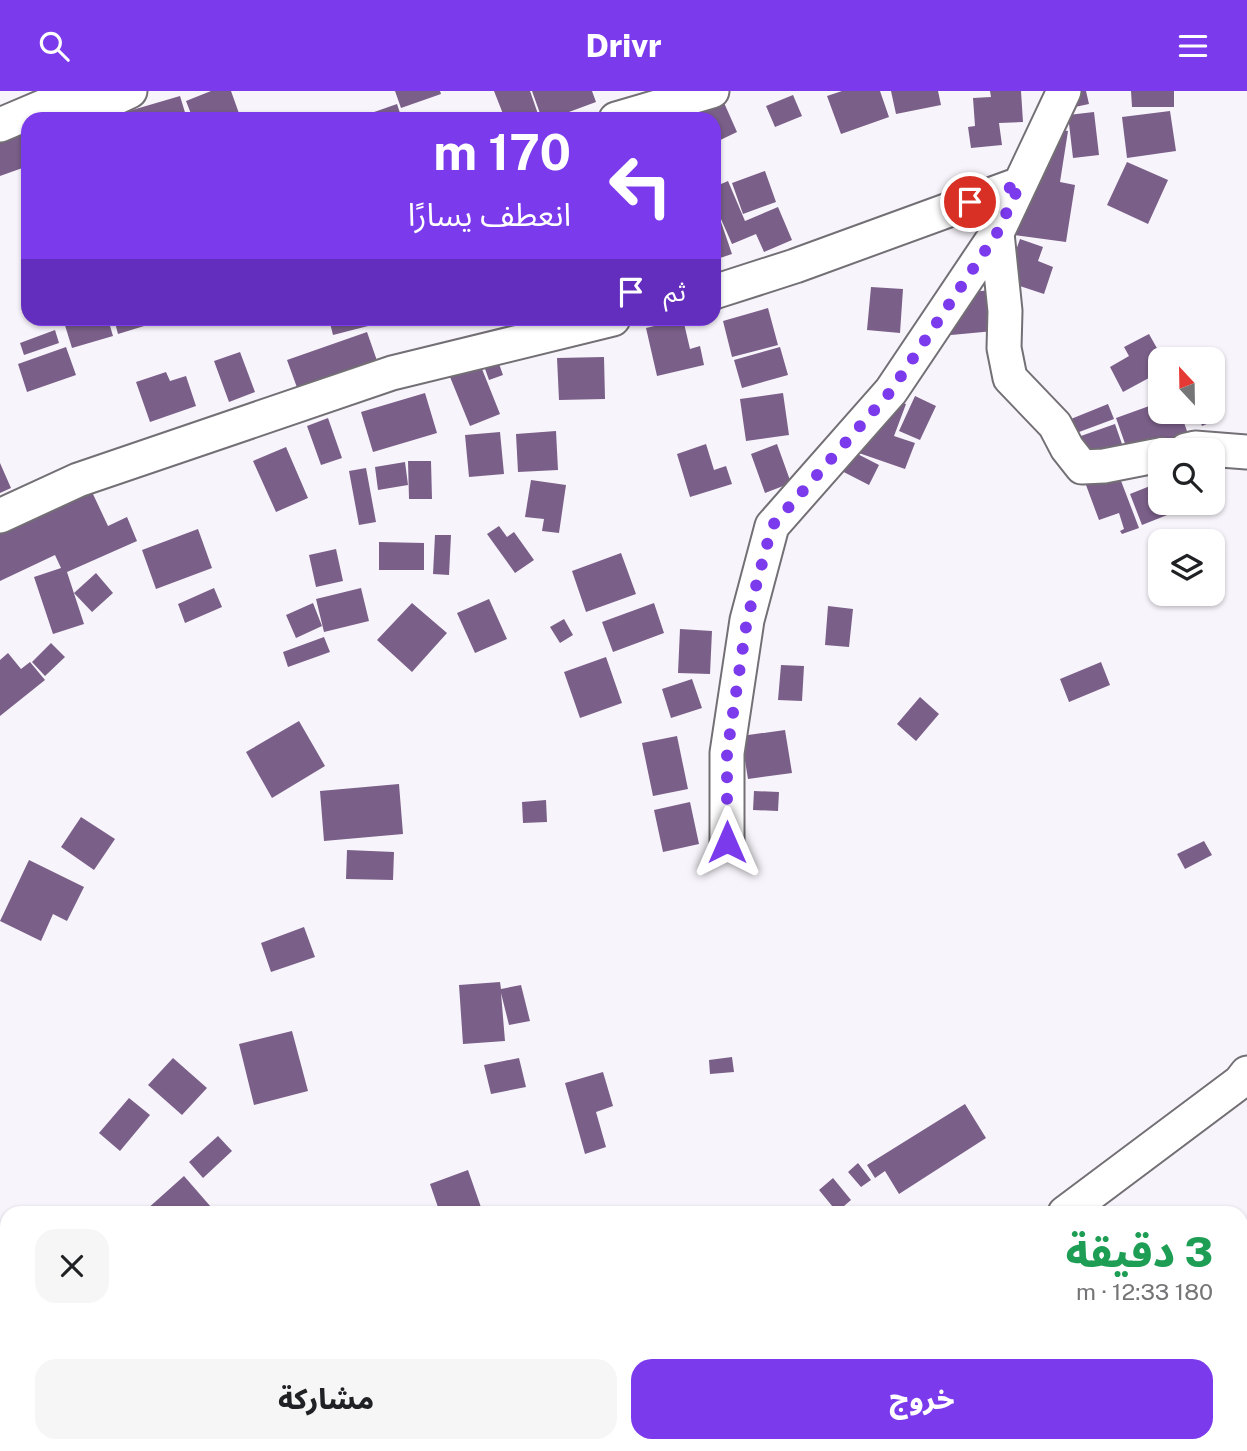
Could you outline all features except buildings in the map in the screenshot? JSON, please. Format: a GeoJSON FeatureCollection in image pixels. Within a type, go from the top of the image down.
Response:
{"type":"FeatureCollection","features":[{"type":"Feature","properties":{"kind":"street"},"geometry":{"type":"LineString","coordinates":[[31,112],[59,100],[96,107],[130,91]]}},
{"type":"Feature","properties":{"kind":"street"},"geometry":{"type":"LineString","coordinates":[[640,112],[712,91]]}},
{"type":"Feature","properties":{"kind":"street"},"geometry":{"type":"LineString","coordinates":[[727,842],[727,753],[747,620],[772,526],[891,391],[997,233],[1064,91]]}},
{"type":"Feature","properties":{"kind":"street"},"geometry":{"type":"LineString","coordinates":[[0,125],[21,116]]}},
{"type":"Feature","properties":{"kind":"street"},"geometry":{"type":"LineString","coordinates":[[721,290],[795,266],[1020,184]]}},
{"type":"Feature","properties":{"kind":"street"},"geometry":{"type":"LineString","coordinates":[[997,233],[1005,311],[1004,348],[1010,378],[1055,425],[1067,448],[1082,467],[1104,466],[1148,457]]}},
{"type":"Feature","properties":{"kind":"street"},"geometry":{"type":"LineString","coordinates":[[0,516],[78,479],[392,373],[584,326]]}},
{"type":"Feature","properties":{"kind":"street"},"geometry":{"type":"LineString","coordinates":[[1225,450],[1247,452]]}},
{"type":"Feature","properties":{"kind":"street"},"geometry":{"type":"LineString","coordinates":[[1074,1206],[1247,1073]]}},
{"type":"Feature","properties":{"kind":"route"},"geometry":{"type":"LineString","coordinates":[[727,842],[727,753],[747,620],[772,526],[891,391],[997,233],[1020,184],[970,202]]}}]}
